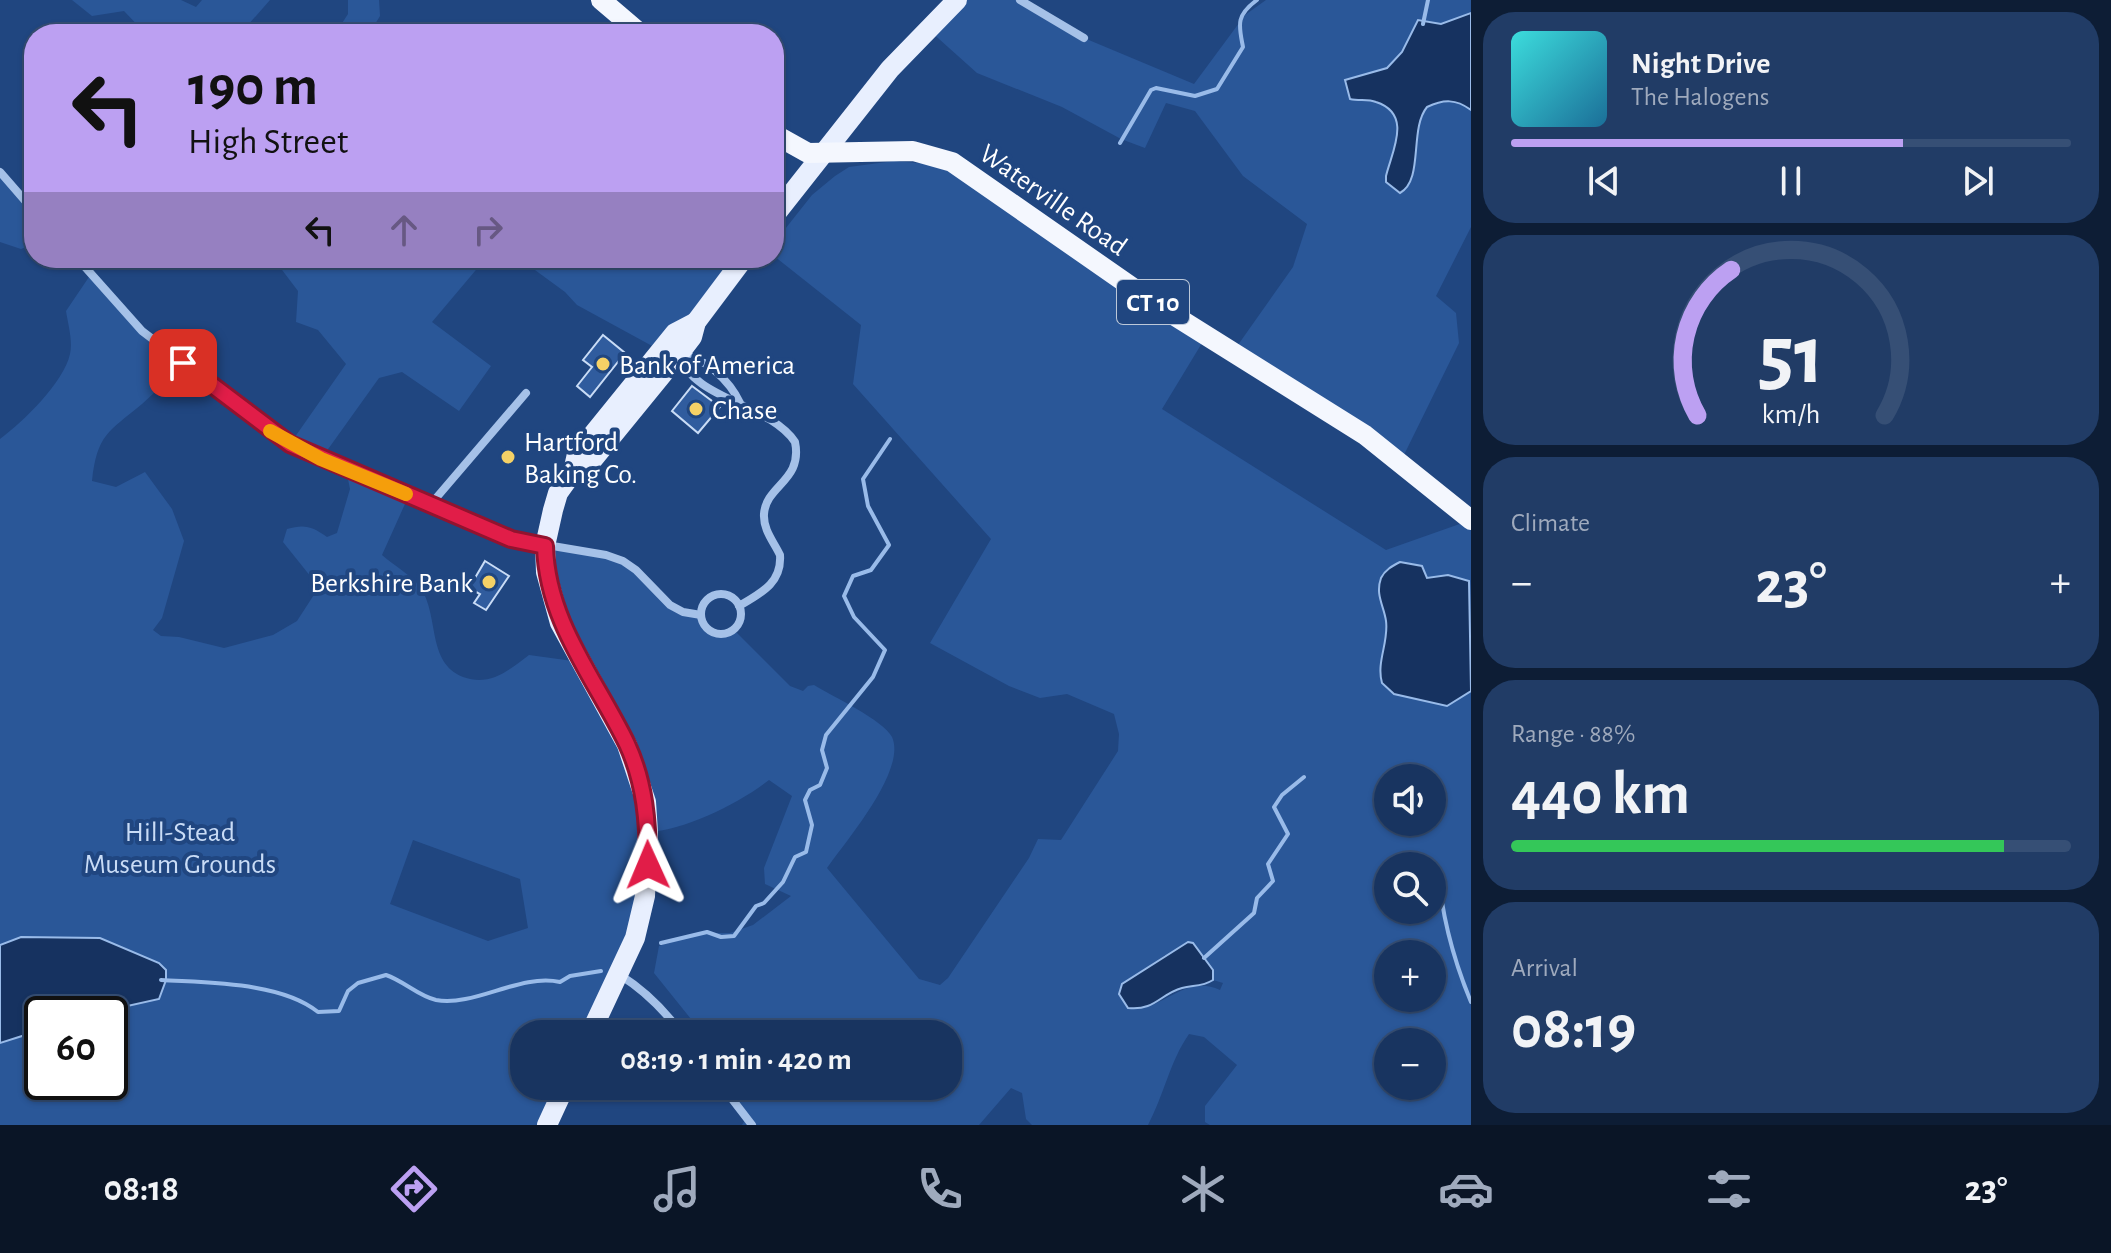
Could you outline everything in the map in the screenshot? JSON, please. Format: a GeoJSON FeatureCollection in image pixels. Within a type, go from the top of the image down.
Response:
{"type":"FeatureCollection","features":[{"type":"Feature","properties":{"kind":"highway"},"geometry":{"type":"LineString","coordinates":[[601,0],[629,24]]}},
{"type":"Feature","properties":{"kind":"highway","name":"CT 10"},"geometry":{"type":"LineString","coordinates":[[784,140],[797,148],[821,155]]}},
{"type":"Feature","properties":{"kind":"highway","name":"Waterville Road"},"geometry":{"type":"LineString","coordinates":[[821,155],[873,150],[913,151],[952,162],[1159,306],[1365,435],[1468,517]]}},
{"type":"Feature","properties":{"kind":"main road"},"geometry":{"type":"LineString","coordinates":[[784,203],[890,69],[957,0]]}},
{"type":"Feature","properties":{"kind":"main road"},"geometry":{"type":"LineString","coordinates":[[573,472],[590,463],[679,354],[692,337],[696,322],[736,268]]}},
{"type":"Feature","properties":{"kind":"main road"},"geometry":{"type":"LineString","coordinates":[[597,1020],[635,938],[645,896],[648,865],[646,802],[627,745],[560,623],[546,572],[545,546],[558,493],[573,472],[577,454],[675,333],[696,322]]}},
{"type":"Feature","properties":{"kind":"main road"},"geometry":{"type":"LineString","coordinates":[[547,1125],[559,1100]]}},
{"type":"Feature","properties":{"kind":"street"},"geometry":{"type":"LineString","coordinates":[[1020,0],[1084,38]]}},
{"type":"Feature","properties":{"kind":"street"},"geometry":{"type":"LineString","coordinates":[[0,172],[24,200]]}},
{"type":"Feature","properties":{"kind":"street"},"geometry":{"type":"LineString","coordinates":[[86,268],[142,331],[290,444],[511,539],[606,555],[623,561],[670,605],[683,612],[701,615]]}},
{"type":"Feature","properties":{"kind":"street"},"geometry":{"type":"LineString","coordinates":[[739,606],[762,593],[776,580],[780,555],[769,537],[764,514],[768,502],[790,476],[797,456],[795,442],[788,431],[740,403],[723,398],[683,367],[679,354],[693,355],[733,388],[740,403]]}},
{"type":"Feature","properties":{"kind":"street"},"geometry":{"type":"LineString","coordinates":[[431,504],[526,393]]}},
{"type":"Feature","properties":{"kind":"street"},"geometry":{"type":"LineString","coordinates":[[717,595],[730,596],[739,606],[738,625],[727,634],[710,631],[701,615],[705,602],[717,595]]}},
{"type":"Feature","properties":{"kind":"street"},"geometry":{"type":"LineString","coordinates":[[620,975],[635,984],[671,1020]]}},
{"type":"Feature","properties":{"kind":"street"},"geometry":{"type":"LineString","coordinates":[[733,1100],[752,1125]]}},
{"type":"Feature","properties":{"kind":"green space"},"geometry":{"type":"Polygon","coordinates":[[[72,0],[181,0],[196,7],[202,0],[270,0],[249,24],[136,24],[124,11],[92,16],[72,0]]]}},
{"type":"Feature","properties":{"kind":"green space"},"geometry":{"type":"Polygon","coordinates":[[[348,0],[379,0],[380,16],[375,24],[342,24],[348,14],[348,0]]]}},
{"type":"Feature","properties":{"kind":"green space"},"geometry":{"type":"Polygon","coordinates":[[[957,0],[1020,0],[1084,38],[1194,84],[1245,15],[1266,0],[1471,0],[1471,227],[1436,296],[1456,313],[1459,343],[1400,463],[1233,352],[1293,267],[1307,224],[1243,176],[1195,111],[1166,103],[1145,148],[1121,139],[1062,107],[977,73],[929,30],[957,0]]]}},
{"type":"Feature","properties":{"kind":"green space","name":"Hill-Stead Museum Grounds"},"geometry":{"type":"Polygon","coordinates":[[[894,161],[931,164],[964,178],[1202,343],[1162,409],[1386,550],[1471,520],[1471,1125],[1210,1125],[1205,1122],[1205,1106],[1237,1065],[1204,1037],[1189,1034],[1148,1125],[1032,1125],[1026,1119],[1022,1093],[1011,1088],[979,1125],[742,1125],[746,1118],[732,1100],[962,1100],[962,1020],[692,1020],[654,973],[659,946],[695,933],[730,933],[753,925],[791,896],[765,884],[764,868],[792,796],[769,780],[711,814],[678,827],[648,832],[645,896],[596,1020],[510,1020],[510,1100],[559,1100],[547,1125],[0,1125],[0,439],[31,412],[60,377],[71,349],[66,311],[91,274],[142,331],[183,363],[106,436],[97,454],[92,481],[116,487],[145,472],[172,509],[184,541],[162,618],[153,630],[161,636],[224,648],[273,635],[297,621],[319,587],[283,542],[287,529],[308,527],[327,537],[337,533],[350,489],[346,469],[409,495],[382,555],[420,587],[430,611],[443,661],[463,677],[482,680],[499,675],[529,655],[580,662],[545,546],[623,561],[670,605],[701,615],[710,631],[722,635],[734,630],[790,686],[803,691],[814,685],[887,730],[892,737],[894,751],[891,768],[872,805],[827,868],[919,979],[940,985],[948,978],[1029,858],[1038,839],[1061,840],[1118,751],[1119,734],[1114,714],[1067,694],[1040,698],[1009,686],[930,643],[991,539],[853,384],[861,325],[784,264],[784,230],[812,195],[849,167],[894,161]],[[413,840],[390,904],[488,941],[528,928],[520,879],[413,840]],[[1165,955],[1120,986],[1119,994],[1128,1008],[1152,1005],[1195,986],[1220,990],[1223,983],[1213,980],[1214,975],[1165,955]]]}},
{"type":"Feature","properties":{"kind":"green space"},"geometry":{"type":"Polygon","coordinates":[[[0,172],[24,200],[24,248],[0,242],[0,172]]]}},
{"type":"Feature","properties":{"kind":"green space"},"geometry":{"type":"Polygon","coordinates":[[[281,268],[478,268],[432,322],[491,366],[459,411],[402,372],[379,378],[321,459],[290,444],[346,364],[318,330],[296,322],[298,291],[281,268]]]}},
{"type":"Feature","properties":{"kind":"green space"},"geometry":{"type":"Polygon","coordinates":[[[532,268],[737,268],[654,347],[577,305],[532,268]]]}},
{"type":"Feature","properties":{"kind":"shaded area"},"geometry":{"type":"Polygon","coordinates":[[[1471,13],[1471,110],[1450,101],[1427,107],[1419,128],[1412,177],[1400,193],[1386,182],[1397,134],[1394,115],[1376,102],[1350,99],[1345,80],[1387,68],[1402,52],[1418,20],[1441,24],[1471,13]]]}},
{"type":"Feature","properties":{"kind":"shaded area"},"geometry":{"type":"Polygon","coordinates":[[[1400,562],[1422,566],[1427,578],[1448,575],[1469,581],[1471,691],[1447,706],[1394,694],[1382,683],[1386,629],[1379,584],[1385,573],[1400,562]]]}},
{"type":"Feature","properties":{"kind":"shaded area"},"geometry":{"type":"Polygon","coordinates":[[[21,937],[100,938],[159,963],[166,970],[166,980],[159,999],[128,1006],[128,996],[24,996],[24,1035],[0,1043],[0,945],[21,937]]]}},
{"type":"Feature","properties":{"kind":"shaded area"},"geometry":{"type":"Polygon","coordinates":[[[1188,942],[1193,943],[1213,970],[1213,980],[1174,991],[1145,1007],[1128,1008],[1119,994],[1122,984],[1188,942]]]}},
{"type":"Feature","properties":{"kind":"building","name":"Bank of America"},"geometry":{"type":"Polygon","coordinates":[[[603,335],[625,353],[590,397],[577,386],[592,367],[583,360],[603,335]]]}},
{"type":"Feature","properties":{"kind":"building","name":"Chase"},"geometry":{"type":"Polygon","coordinates":[[[692,386],[720,407],[698,433],[672,411],[692,386]]]}},
{"type":"Feature","properties":{"kind":"building","name":"Berkshire Bank"},"geometry":{"type":"Polygon","coordinates":[[[485,561],[509,576],[486,610],[474,603],[480,594],[469,588],[485,561]]]}},
{"type":"Feature","properties":{"kind":"waterway"},"geometry":{"type":"LineString","coordinates":[[1120,143],[1151,90],[1156,88],[1195,96],[1217,89],[1243,47],[1242,16],[1257,0]]}},
{"type":"Feature","properties":{"kind":"waterway"},"geometry":{"type":"LineString","coordinates":[[1423,24],[1428,0]]}},
{"type":"Feature","properties":{"kind":"waterway"},"geometry":{"type":"LineString","coordinates":[[661,943],[707,932],[721,937],[734,936],[756,906],[764,903],[783,882],[795,857],[806,852],[812,825],[805,800],[810,790],[820,785],[827,768],[822,750],[826,735],[873,677],[885,650],[854,617],[844,596],[853,576],[871,570],[889,545],[868,506],[863,479],[890,439]]}},
{"type":"Feature","properties":{"kind":"waterway"},"geometry":{"type":"LineString","coordinates":[[1204,958],[1254,913],[1257,898],[1273,881],[1268,864],[1288,834],[1274,807],[1282,795],[1304,777]]}},
{"type":"Feature","properties":{"kind":"waterway"},"geometry":{"type":"LineString","coordinates":[[1446,921],[1471,1002]]}},
{"type":"Feature","properties":{"kind":"waterway"},"geometry":{"type":"LineString","coordinates":[[161,980],[264,989],[303,1002],[318,1012],[339,1011],[348,991],[358,983],[386,975],[429,998],[451,1001],[529,982],[560,982],[570,976],[601,971]]}},
{"type":"Feature","properties":{"kind":"slow traffic"},"geometry":{"type":"LineString","coordinates":[[270,431],[321,459],[406,494]]}},
{"type":"Feature","properties":{"kind":"place","name":"Bank of America"},"geometry":{"type":"Point","coordinates":[603,364]}},
{"type":"Feature","properties":{"kind":"place","name":"Chase"},"geometry":{"type":"Point","coordinates":[696,409]}},
{"type":"Feature","properties":{"kind":"place","name":"Hartford Baking Co."},"geometry":{"type":"Point","coordinates":[508,457]}},
{"type":"Feature","properties":{"kind":"place","name":"Berkshire Bank"},"geometry":{"type":"Point","coordinates":[489,582]}},
{"type":"Feature","properties":{"kind":"route"},"geometry":{"type":"LineString","coordinates":[[183,363],[290,444],[511,539],[545,546],[546,572],[560,623],[627,745],[640,778],[646,802],[648,865]]}}]}
